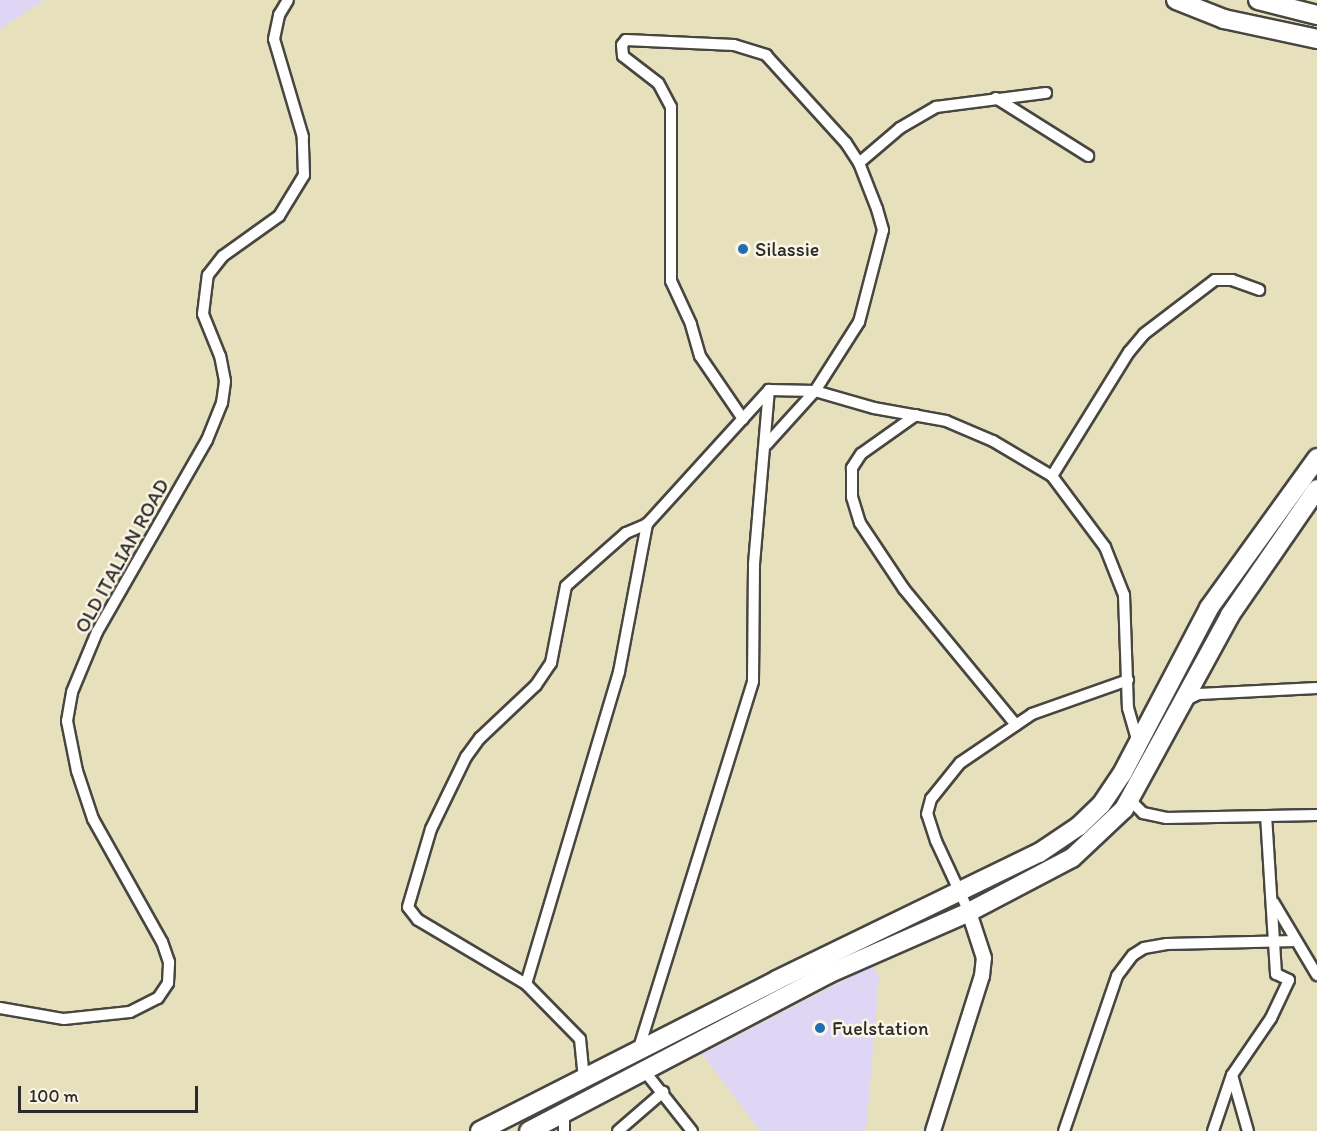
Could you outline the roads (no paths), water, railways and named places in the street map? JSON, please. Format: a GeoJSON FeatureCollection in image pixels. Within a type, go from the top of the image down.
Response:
{"type":"FeatureCollection","features":[{"type":"Feature","properties":{"kind":"main road"},"geometry":{"type":"LineString","coordinates":[[1176,0],[1224,19],[1317,39]]}},
{"type":"Feature","properties":{"kind":"main road"},"geometry":{"type":"LineString","coordinates":[[1258,0],[1317,15]]}},
{"type":"Feature","properties":{"kind":"main road"},"geometry":{"type":"LineString","coordinates":[[529,1131],[564,1123],[646,1073],[785,996],[824,967],[1066,836],[1101,805],[1116,783],[1174,680],[1209,608],[1317,458]]}},
{"type":"Feature","properties":{"kind":"main road"},"geometry":{"type":"LineString","coordinates":[[480,1131],[637,1054],[777,980],[824,967],[969,912],[1072,858],[1130,800],[1230,615],[1317,489]]}},
{"type":"Feature","properties":{"kind":"main road"},"geometry":{"type":"LineString","coordinates":[[777,980],[785,996]]}},
{"type":"Feature","properties":{"kind":"street","name":"OLD ITALIAN ROAD"},"geometry":{"type":"LineString","coordinates":[[0,1008],[51,1019],[120,1013],[147,1006],[168,983],[167,953],[93,819],[77,771],[67,721],[72,692],[98,632],[207,440],[222,403],[225,381],[220,356],[208,333],[202,303],[208,274],[223,256],[279,216],[304,175],[303,137],[279,67],[274,39],[279,15],[288,0]]}},
{"type":"Feature","properties":{"kind":"street"},"geometry":{"type":"LineString","coordinates":[[742,419],[700,356],[691,324],[670,275],[673,135],[669,98],[658,83],[623,56],[622,45],[629,39],[734,45],[766,55],[817,108],[859,163],[883,230],[859,322],[814,391],[767,444]]}},
{"type":"Feature","properties":{"kind":"street"},"geometry":{"type":"LineString","coordinates":[[859,163],[900,128],[936,107],[1046,93]]}},
{"type":"Feature","properties":{"kind":"street"},"geometry":{"type":"LineString","coordinates":[[996,98],[1088,156]]}},
{"type":"Feature","properties":{"kind":"street"},"geometry":{"type":"LineString","coordinates":[[1052,476],[1129,352],[1144,334],[1215,280],[1232,280],[1259,290]]}},
{"type":"Feature","properties":{"kind":"street"},"geometry":{"type":"LineString","coordinates":[[637,1054],[753,681],[754,564],[767,444],[770,390]]}},
{"type":"Feature","properties":{"kind":"street"},"geometry":{"type":"LineString","coordinates":[[584,1079],[580,1039],[526,984],[418,920],[408,907],[431,829],[466,757],[480,738],[536,685],[551,663],[566,586],[626,533],[648,524],[770,390],[814,391],[946,421],[993,441],[1052,476],[1091,524],[1115,566],[1128,622],[1128,708],[1138,744]]}},
{"type":"Feature","properties":{"kind":"street"},"geometry":{"type":"LineString","coordinates":[[916,415],[861,454],[852,468],[852,497],[860,523],[911,598],[1016,725]]}},
{"type":"Feature","properties":{"kind":"street"},"geometry":{"type":"LineString","coordinates":[[526,984],[620,672],[648,524]]}},
{"type":"Feature","properties":{"kind":"street"},"geometry":{"type":"LineString","coordinates":[[933,1131],[982,976],[984,958],[969,912],[927,814],[931,799],[960,763],[1032,714],[1128,680]]}},
{"type":"Feature","properties":{"kind":"street"},"geometry":{"type":"LineString","coordinates":[[1186,700],[1199,694],[1317,688]]}},
{"type":"Feature","properties":{"kind":"street"},"geometry":{"type":"LineString","coordinates":[[1116,783],[1143,813],[1155,817],[1317,815]]}},
{"type":"Feature","properties":{"kind":"street"},"geometry":{"type":"LineString","coordinates":[[1213,1131],[1232,1075],[1271,1018],[1289,980],[1276,974],[1277,942],[1266,816]]}},
{"type":"Feature","properties":{"kind":"street"},"geometry":{"type":"LineString","coordinates":[[1272,900],[1317,975]]}},
{"type":"Feature","properties":{"kind":"street"},"geometry":{"type":"LineString","coordinates":[[1064,1131],[1117,976],[1133,955],[1144,948],[1167,944],[1296,941]]}},
{"type":"Feature","properties":{"kind":"street"},"geometry":{"type":"LineString","coordinates":[[646,1073],[692,1131]]}},
{"type":"Feature","properties":{"kind":"street"},"geometry":{"type":"LineString","coordinates":[[1232,1075],[1248,1131]]}},
{"type":"Feature","properties":{"kind":"street"},"geometry":{"type":"LineString","coordinates":[[618,1131],[663,1092]]}},
{"type":"Feature","properties":{"kind":"place","name":"Silassie"},"geometry":{"type":"Point","coordinates":[743,249]}},
{"type":"Feature","properties":{"kind":"place","name":"Fuelstation"},"geometry":{"type":"Point","coordinates":[820,1028]}}]}
